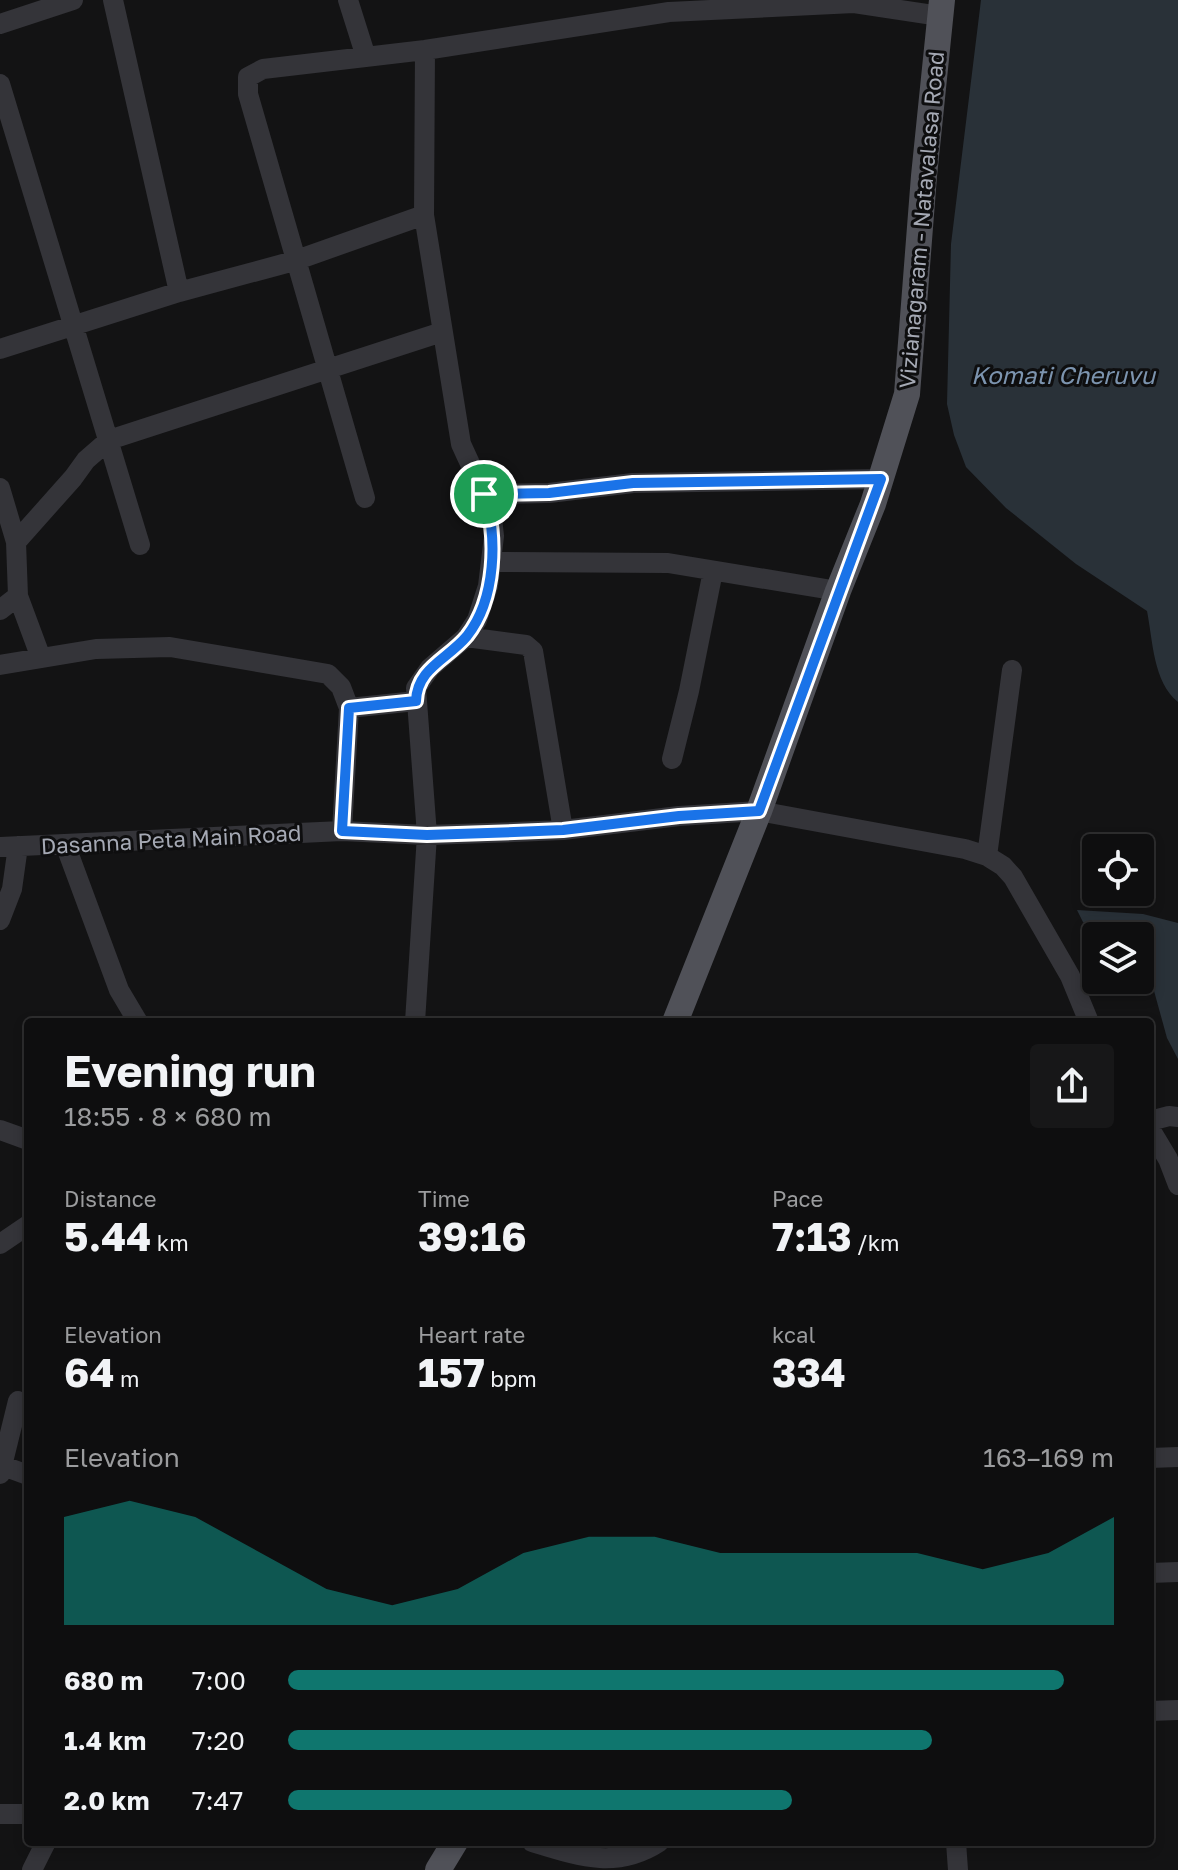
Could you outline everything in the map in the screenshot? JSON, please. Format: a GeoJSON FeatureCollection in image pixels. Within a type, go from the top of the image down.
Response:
{"type":"FeatureCollection","features":[{"type":"Feature","properties":{"kind":"main road","name":"Vizianagaram - Natavalasa Road"},"geometry":{"type":"LineString","coordinates":[[677,1018],[759,811],[838,591],[873,504],[907,394],[941,8]]}},
{"type":"Feature","properties":{"kind":"main road"},"geometry":{"type":"LineString","coordinates":[[438,1870],[453,1846]]}},
{"type":"Feature","properties":{"kind":"street"},"geometry":{"type":"LineString","coordinates":[[9,14],[73,0]]}},
{"type":"Feature","properties":{"kind":"street"},"geometry":{"type":"LineString","coordinates":[[113,0],[179,292]]}},
{"type":"Feature","properties":{"kind":"street"},"geometry":{"type":"LineString","coordinates":[[348,0],[366,57]]}},
{"type":"Feature","properties":{"kind":"street"},"geometry":{"type":"LineString","coordinates":[[365,498],[294,261],[248,94],[248,77],[263,69],[425,50],[669,12],[854,3],[941,8]]}},
{"type":"Feature","properties":{"kind":"street"},"geometry":{"type":"LineString","coordinates":[[415,1018],[427,835],[416,701],[420,680],[466,637],[477,620],[492,562],[492,518],[461,444],[424,215],[425,50]]}},
{"type":"Feature","properties":{"kind":"street"},"geometry":{"type":"LineString","coordinates":[[0,84],[140,545]]}},
{"type":"Feature","properties":{"kind":"street"},"geometry":{"type":"LineString","coordinates":[[0,349],[179,292],[294,261],[424,215]]}},
{"type":"Feature","properties":{"kind":"street"},"geometry":{"type":"LineString","coordinates":[[16,542],[86,460],[109,440],[442,332]]}},
{"type":"Feature","properties":{"kind":"street"},"geometry":{"type":"LineString","coordinates":[[484,494],[549,493],[633,483],[881,479]]}},
{"type":"Feature","properties":{"kind":"street"},"geometry":{"type":"LineString","coordinates":[[0,488],[16,542],[18,596],[41,658]]}},
{"type":"Feature","properties":{"kind":"street"},"geometry":{"type":"LineString","coordinates":[[492,562],[668,563],[838,591]]}},
{"type":"Feature","properties":{"kind":"street"},"geometry":{"type":"LineString","coordinates":[[672,759],[713,571]]}},
{"type":"Feature","properties":{"kind":"street"},"geometry":{"type":"LineString","coordinates":[[0,610],[18,596]]}},
{"type":"Feature","properties":{"kind":"street"},"geometry":{"type":"LineString","coordinates":[[466,637],[526,645],[533,651],[563,830]]}},
{"type":"Feature","properties":{"kind":"street"},"geometry":{"type":"LineString","coordinates":[[0,665],[96,649],[170,647],[320,671],[336,681],[349,708],[342,831]]}},
{"type":"Feature","properties":{"kind":"street"},"geometry":{"type":"LineString","coordinates":[[1012,670],[987,856],[1003,866],[1020,887],[1070,976],[1087,1018]]}},
{"type":"Feature","properties":{"kind":"street"},"geometry":{"type":"LineString","coordinates":[[349,708],[416,701]]}},
{"type":"Feature","properties":{"kind":"street","name":"Dasanna Peta Main Road"},"geometry":{"type":"LineString","coordinates":[[9,847],[342,831],[427,835],[563,830],[679,816],[759,811],[965,849],[987,856]]}},
{"type":"Feature","properties":{"kind":"street"},"geometry":{"type":"LineString","coordinates":[[65,844],[119,990],[136,1018]]}},
{"type":"Feature","properties":{"kind":"street"},"geometry":{"type":"LineString","coordinates":[[0,920],[12,889],[9,847]]}},
{"type":"Feature","properties":{"kind":"street"},"geometry":{"type":"LineString","coordinates":[[1154,1120],[1178,1117]]}},
{"type":"Feature","properties":{"kind":"street"},"geometry":{"type":"LineString","coordinates":[[0,1130],[24,1139]]}},
{"type":"Feature","properties":{"kind":"street"},"geometry":{"type":"LineString","coordinates":[[1154,1136],[1178,1185]]}},
{"type":"Feature","properties":{"kind":"street"},"geometry":{"type":"LineString","coordinates":[[0,1244],[24,1228]]}},
{"type":"Feature","properties":{"kind":"street"},"geometry":{"type":"LineString","coordinates":[[0,1474],[18,1401]]}},
{"type":"Feature","properties":{"kind":"street"},"geometry":{"type":"LineString","coordinates":[[1154,1458],[1178,1457]]}},
{"type":"Feature","properties":{"kind":"street"},"geometry":{"type":"LineString","coordinates":[[0,1466],[24,1474]]}},
{"type":"Feature","properties":{"kind":"street"},"geometry":{"type":"LineString","coordinates":[[1154,1573],[1178,1572]]}},
{"type":"Feature","properties":{"kind":"street"},"geometry":{"type":"LineString","coordinates":[[1154,1711],[1178,1710]]}},
{"type":"Feature","properties":{"kind":"street"},"geometry":{"type":"LineString","coordinates":[[0,1814],[24,1814]]}},
{"type":"Feature","properties":{"kind":"street"},"geometry":{"type":"LineString","coordinates":[[32,1870],[44,1846]]}},
{"type":"Feature","properties":{"kind":"street"},"geometry":{"type":"LineString","coordinates":[[558,1846],[589,1859],[625,1850],[647,1851],[654,1846]]}},
{"type":"Feature","properties":{"kind":"street"},"geometry":{"type":"LineString","coordinates":[[956,1846],[958,1870]]}},
{"type":"Feature","properties":{"kind":"water","name":"Komati Cheruvu"},"geometry":{"type":"Polygon","coordinates":[[[981,0],[1178,0],[1178,702],[1163,684],[1147,611],[1076,564],[1006,508],[966,467],[954,435],[947,404],[951,244],[981,0]]]}},
{"type":"Feature","properties":{"kind":"water"},"geometry":{"type":"Polygon","coordinates":[[[1077,910],[1143,914],[1178,923],[1178,1059],[1167,1038],[1154,991],[1154,922],[1083,922],[1077,910]]]}},
{"type":"Feature","properties":{"kind":"route"},"geometry":{"type":"LineString","coordinates":[[881,479],[759,811],[679,816],[563,830],[427,835],[342,831],[349,708],[416,701],[416,688],[420,680],[466,637],[477,620],[488,586],[494,536],[484,494],[549,493],[633,483],[881,479]]}}]}
